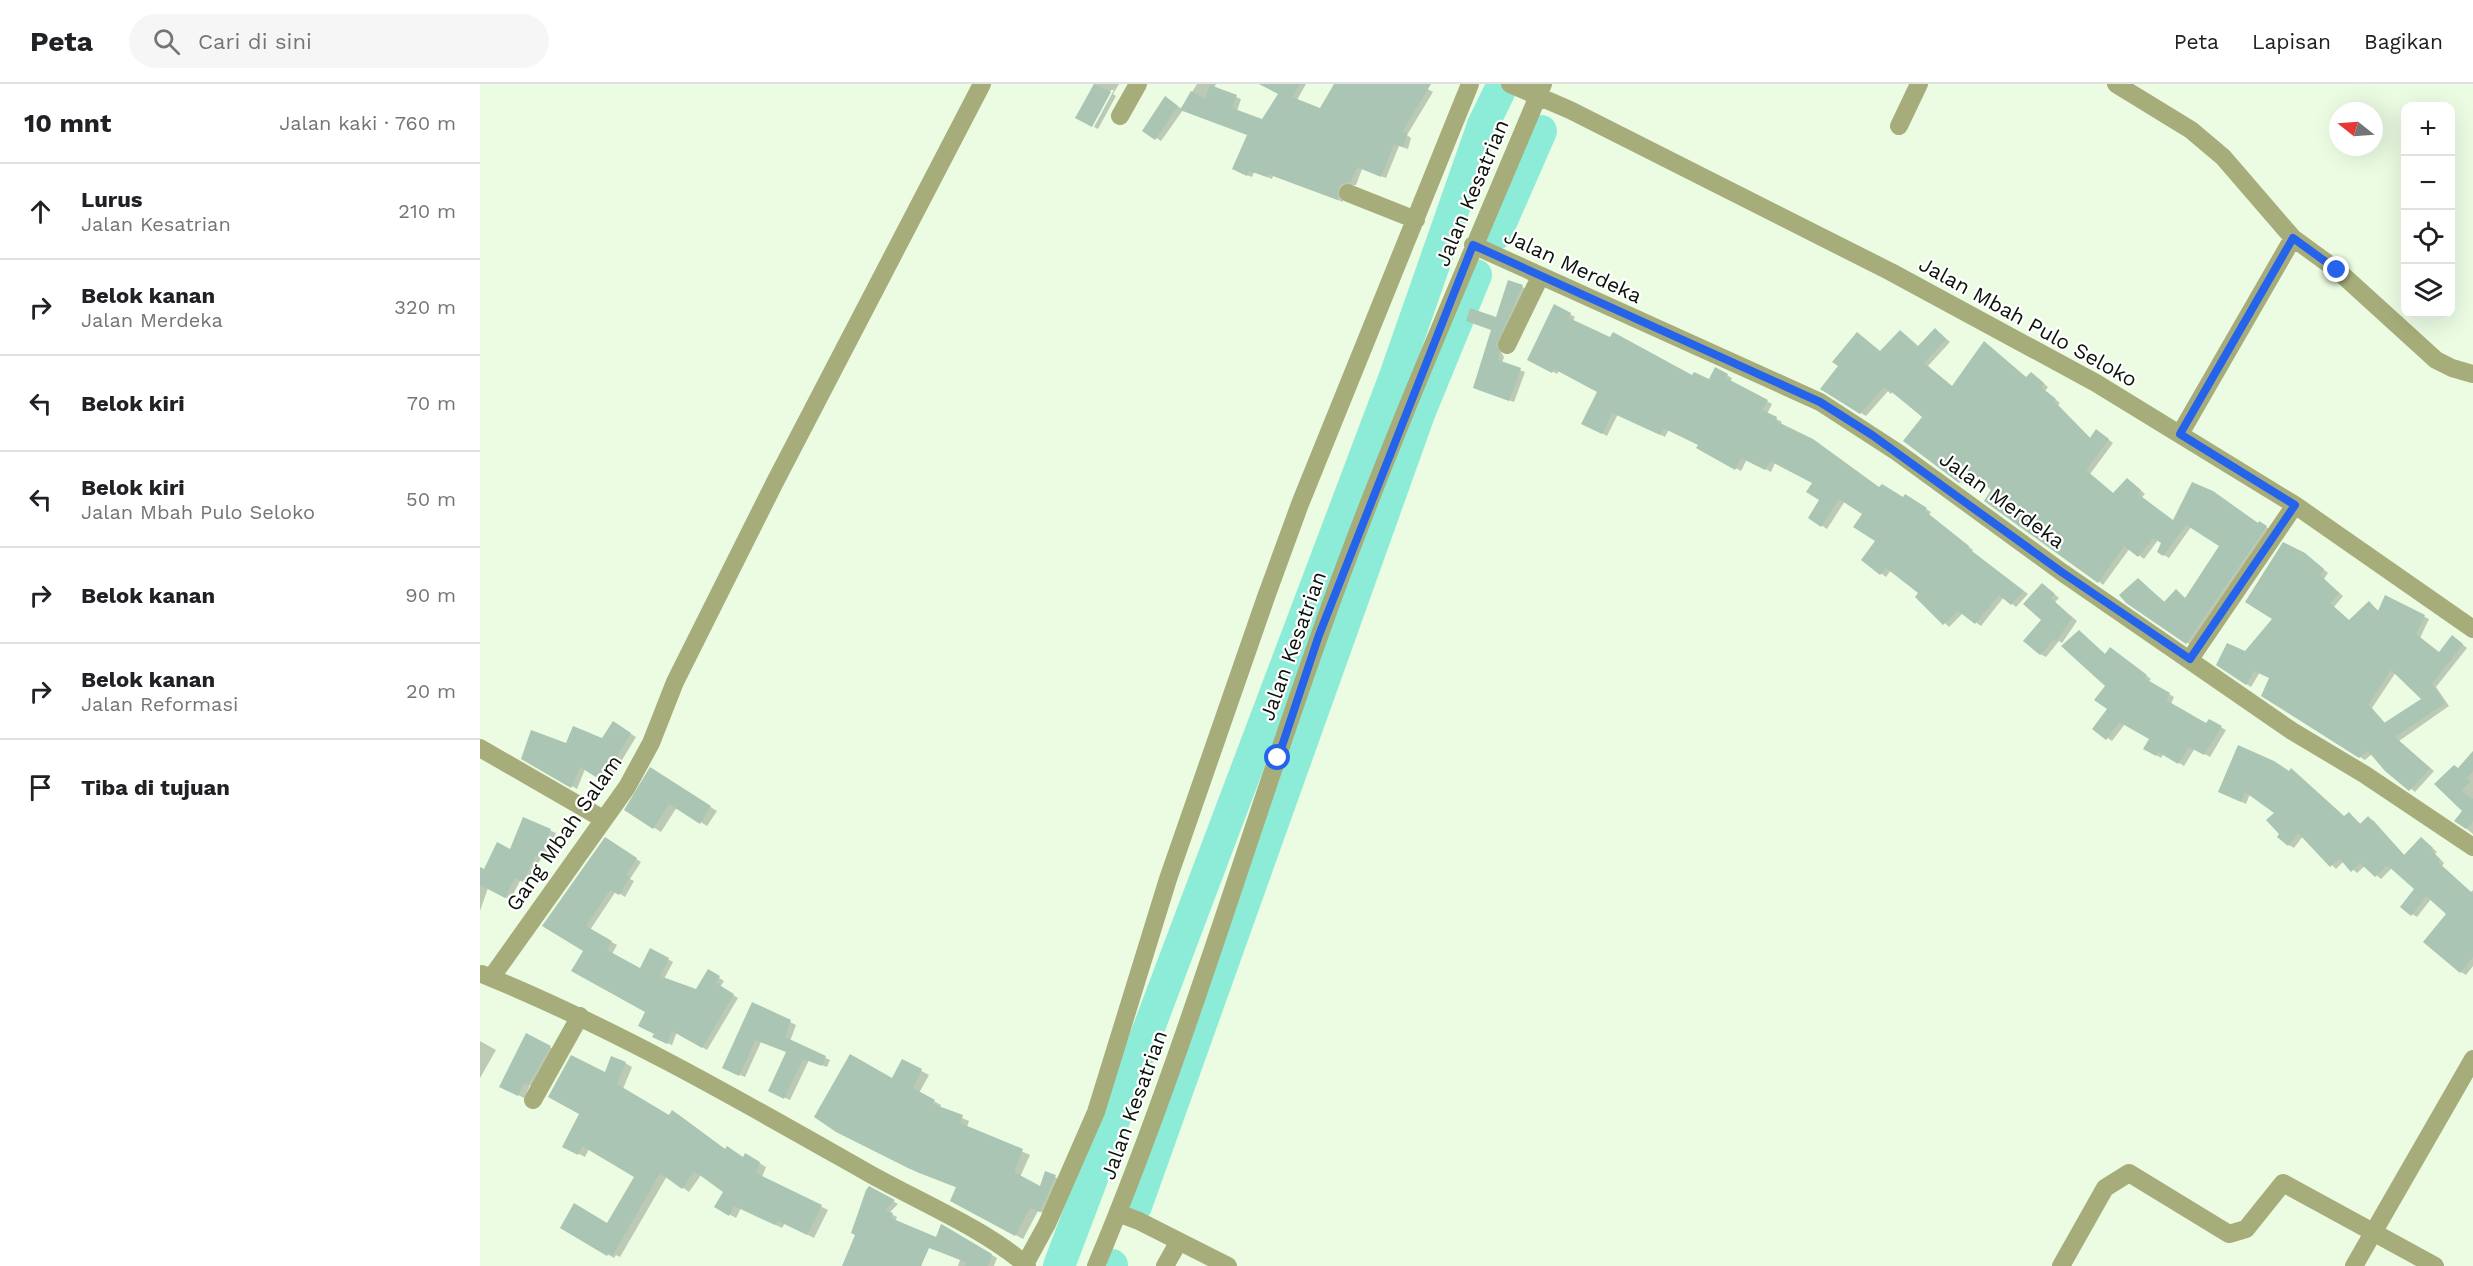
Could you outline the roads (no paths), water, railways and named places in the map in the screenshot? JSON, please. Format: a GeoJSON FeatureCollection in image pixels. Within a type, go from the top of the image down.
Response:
{"type":"FeatureCollection","features":[{"type":"Feature","properties":{"kind":"street","name":"Gang Mbah Salam"},"geometry":{"type":"LineString","coordinates":[[486,975],[627,787],[651,743],[675,682],[770,493],[982,84]]}},
{"type":"Feature","properties":{"kind":"street"},"geometry":{"type":"LineString","coordinates":[[1120,116],[1138,84]]}},
{"type":"Feature","properties":{"kind":"street"},"geometry":{"type":"LineString","coordinates":[[486,975],[580,1016],[724,1090],[966,1226],[1025,1265],[1047,1224],[1096,1112],[1210,752],[1406,217],[1470,84]]}},
{"type":"Feature","properties":{"kind":"street"},"geometry":{"type":"LineString","coordinates":[[1899,126],[1919,84]]}},
{"type":"Feature","properties":{"kind":"street"},"geometry":{"type":"LineString","coordinates":[[2116,84],[2191,130],[2223,157],[2293,238],[2337,270],[2436,360],[2452,368],[2473,374]]}},
{"type":"Feature","properties":{"kind":"street","name":"Jalan Mbah Pulo Seloko"},"geometry":{"type":"LineString","coordinates":[[1533,91],[1891,272],[2096,383],[2295,505],[2473,628]]}},
{"type":"Feature","properties":{"kind":"street","name":"Jalan Kesatrian"},"geometry":{"type":"LineString","coordinates":[[1096,1266],[1129,1217],[1166,1090],[1319,635],[1484,249],[1533,91]]}},
{"type":"Feature","properties":{"kind":"street"},"geometry":{"type":"LineString","coordinates":[[1348,193],[1406,217]]}},
{"type":"Feature","properties":{"kind":"street"},"geometry":{"type":"LineString","coordinates":[[2180,434],[2293,238]]}},
{"type":"Feature","properties":{"kind":"street","name":"Jalan Merdeka"},"geometry":{"type":"LineString","coordinates":[[1484,249],[1540,277],[1820,402],[1889,447],[2063,573],[2292,731],[2364,774],[2473,847]]}},
{"type":"Feature","properties":{"kind":"street"},"geometry":{"type":"LineString","coordinates":[[1507,345],[1540,277]]}},
{"type":"Feature","properties":{"kind":"street"},"geometry":{"type":"LineString","coordinates":[[2190,659],[2295,505]]}},
{"type":"Feature","properties":{"kind":"street"},"geometry":{"type":"LineString","coordinates":[[480,748],[603,819]]}},
{"type":"Feature","properties":{"kind":"street"},"geometry":{"type":"LineString","coordinates":[[533,1100],[580,1016]]}},
{"type":"Feature","properties":{"kind":"street"},"geometry":{"type":"LineString","coordinates":[[2354,1266],[2473,1059]]}},
{"type":"Feature","properties":{"kind":"street"},"geometry":{"type":"LineString","coordinates":[[2061,1266],[2105,1188],[2128,1173],[2229,1234],[2246,1229],[2283,1183],[2435,1266]]}},
{"type":"Feature","properties":{"kind":"street"},"geometry":{"type":"LineString","coordinates":[[1129,1217],[1228,1266]]}},
{"type":"Feature","properties":{"kind":"street"},"geometry":{"type":"LineString","coordinates":[[1165,1266],[1178,1243]]}},
{"type":"Feature","properties":{"kind":"waterway"},"geometry":{"type":"LineString","coordinates":[[1059,1266],[1394,379],[1483,125],[1503,84]]}},
{"type":"Feature","properties":{"kind":"waterway"},"geometry":{"type":"LineString","coordinates":[[1496,234],[1541,131]]}},
{"type":"Feature","properties":{"kind":"waterway"},"geometry":{"type":"LineString","coordinates":[[1136,1206],[1419,414],[1476,275]]}}]}
